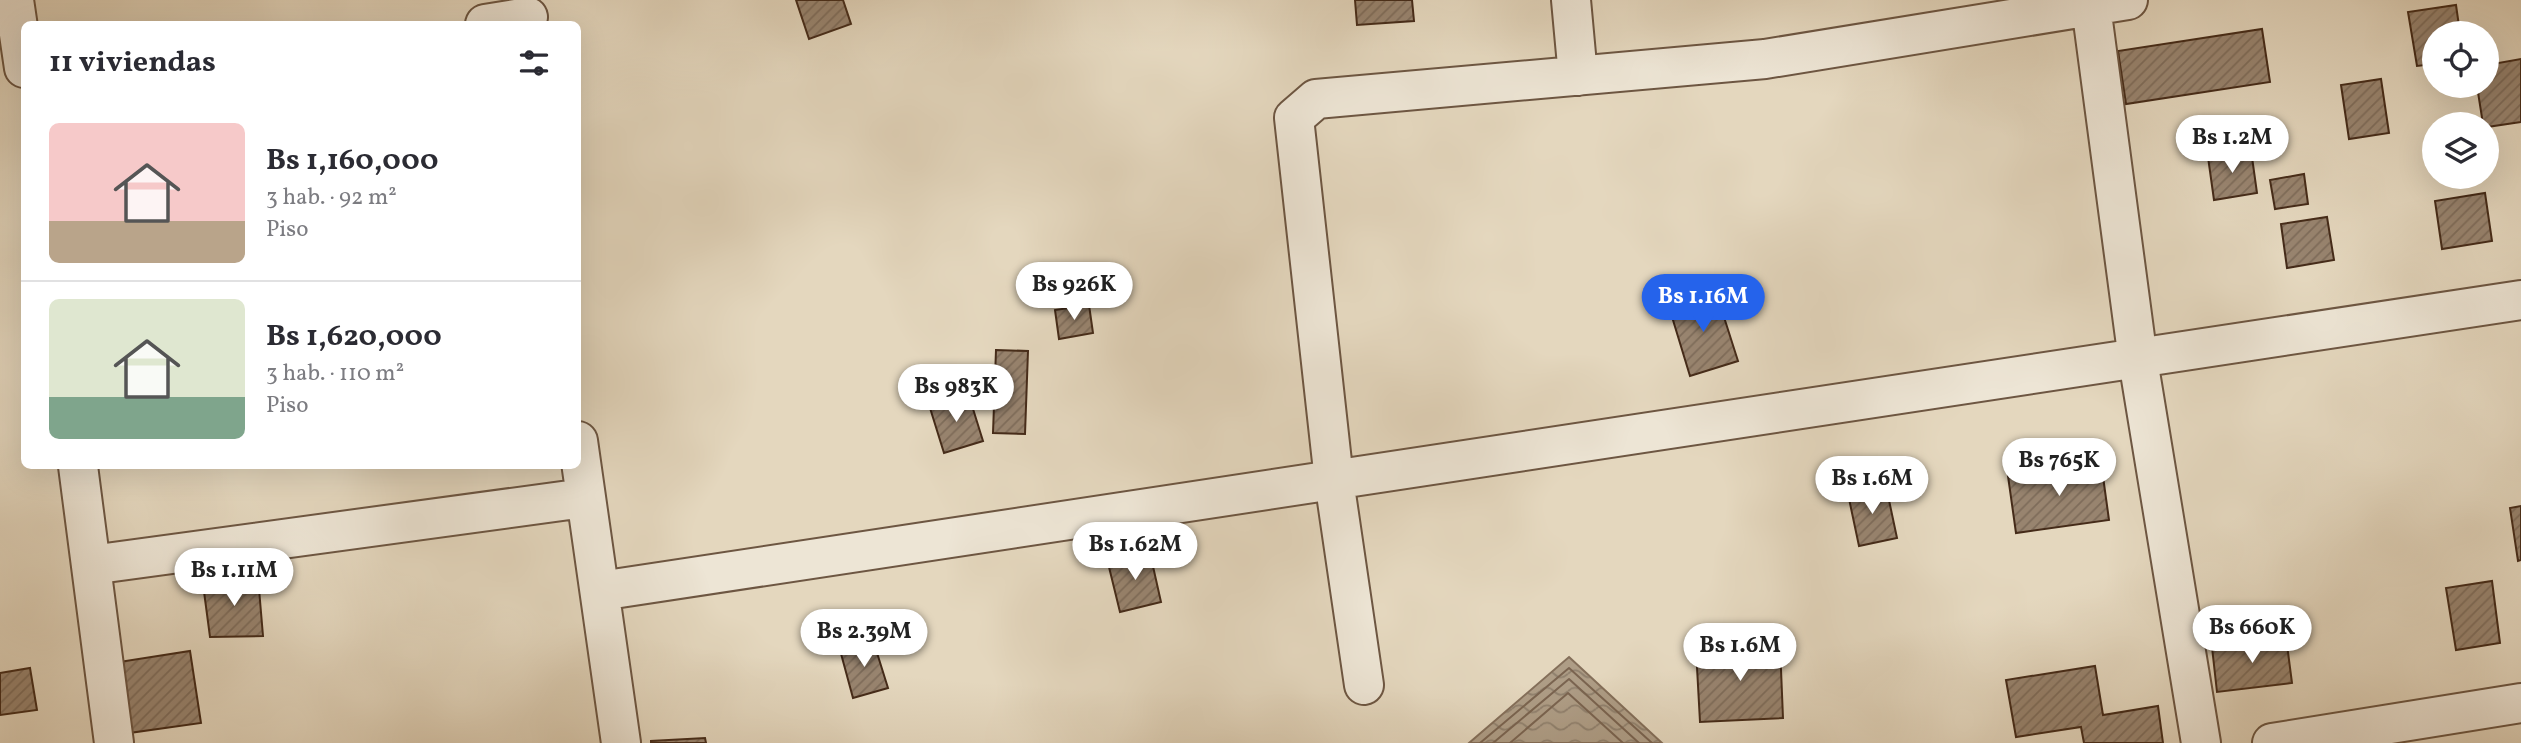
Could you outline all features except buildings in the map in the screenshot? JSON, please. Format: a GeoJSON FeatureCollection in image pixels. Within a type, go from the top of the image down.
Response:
{"type":"FeatureCollection","features":[{"type":"Feature","properties":{"kind":"street"},"geometry":{"type":"LineString","coordinates":[[14,0],[21,48]]}},
{"type":"Feature","properties":{"kind":"street"},"geometry":{"type":"LineString","coordinates":[[1571,0],[1578,76]]}},
{"type":"Feature","properties":{"kind":"street"},"geometry":{"type":"LineString","coordinates":[[1364,685],[1334,480],[1294,118],[1316,99],[1765,59],[2128,0]]}},
{"type":"Feature","properties":{"kind":"street"},"geometry":{"type":"LineString","coordinates":[[2091,6],[2138,360],[2201,743]]}},
{"type":"Feature","properties":{"kind":"street"},"geometry":{"type":"LineString","coordinates":[[498,21],[528,14]]}},
{"type":"Feature","properties":{"kind":"street"},"geometry":{"type":"LineString","coordinates":[[600,591],[2521,300]]}},
{"type":"Feature","properties":{"kind":"street"},"geometry":{"type":"LineString","coordinates":[[78,469],[114,743]]}},
{"type":"Feature","properties":{"kind":"street"},"geometry":{"type":"LineString","coordinates":[[581,469],[621,743]]}},
{"type":"Feature","properties":{"kind":"street"},"geometry":{"type":"LineString","coordinates":[[91,565],[584,498]]}},
{"type":"Feature","properties":{"kind":"street"},"geometry":{"type":"LineString","coordinates":[[2272,743],[2521,704]]}},
{"type":"Feature","properties":{"kind":"water"},"geometry":{"type":"Polygon","coordinates":[[[1569,657],[1662,743],[1469,743],[1569,657]]]}}]}
